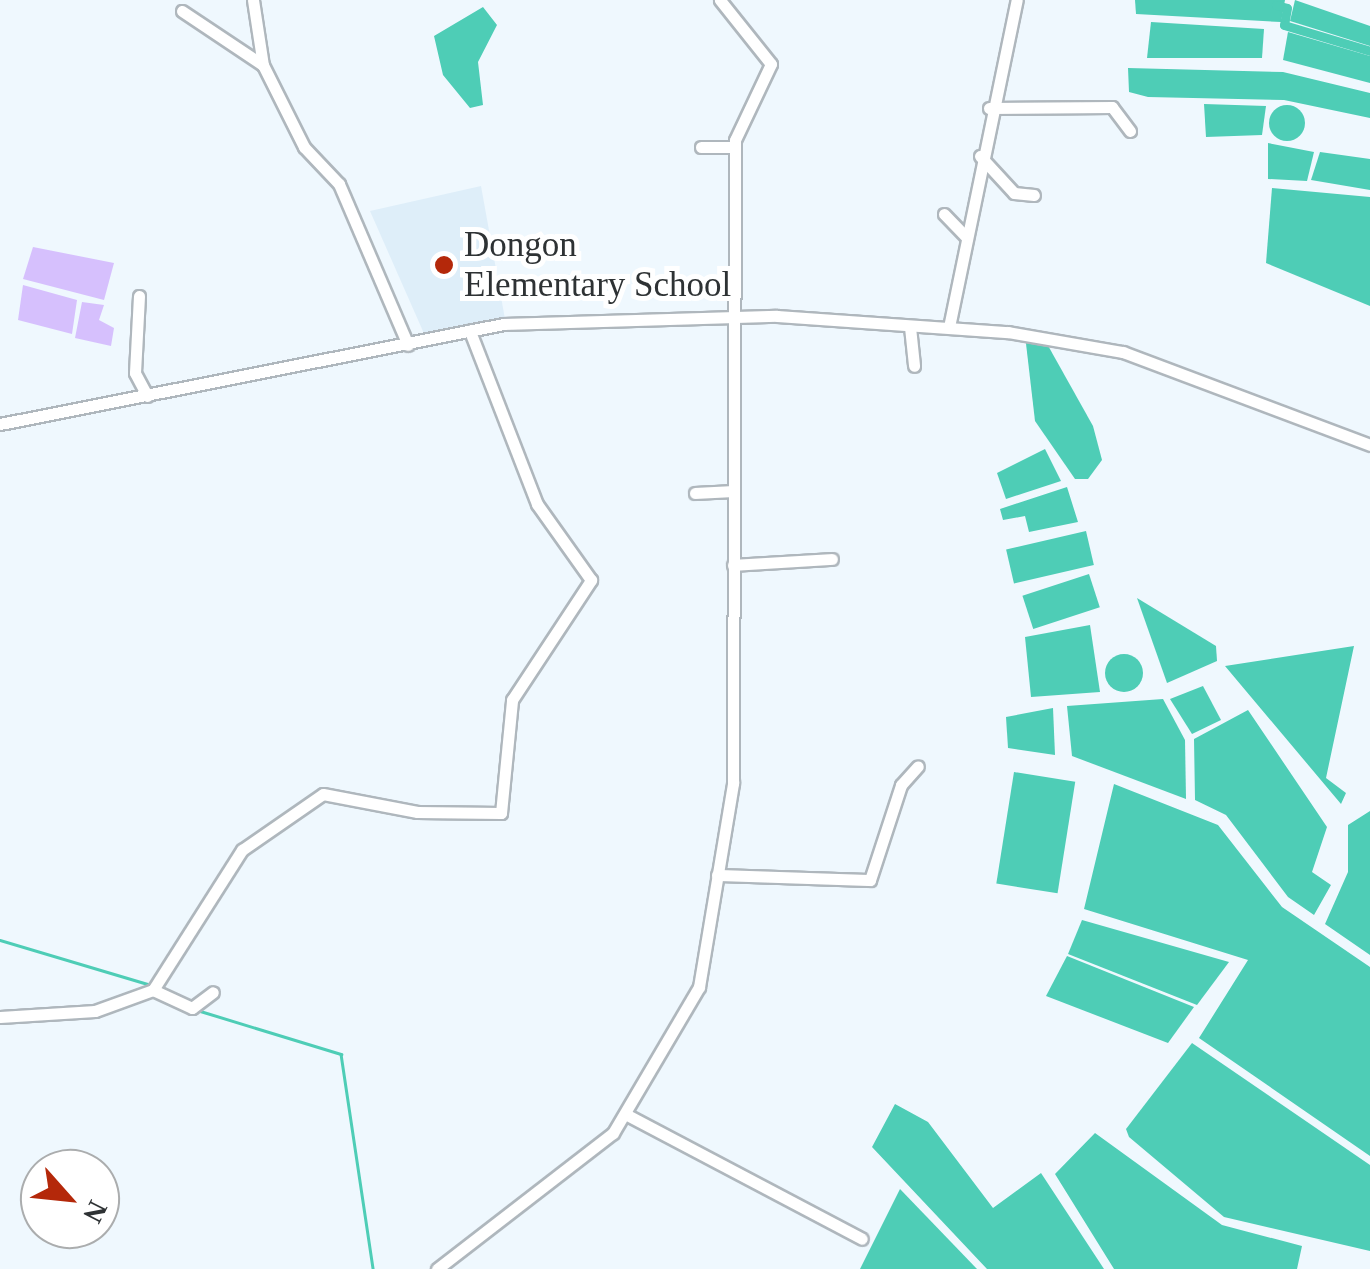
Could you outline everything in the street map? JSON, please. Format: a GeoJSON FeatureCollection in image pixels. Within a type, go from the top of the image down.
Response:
{"type":"FeatureCollection","features":[{"type":"Feature","properties":{"kind":"street"},"geometry":{"type":"LineString","coordinates":[[253,0],[262,64],[304,147],[339,184],[408,345]]}},
{"type":"Feature","properties":{"kind":"street"},"geometry":{"type":"LineString","coordinates":[[437,1269],[629,1116],[700,987],[732,783],[735,147],[770,64],[720,0]]}},
{"type":"Feature","properties":{"kind":"street"},"geometry":{"type":"LineString","coordinates":[[949,328],[989,108],[1017,0]]}},
{"type":"Feature","properties":{"kind":"street"},"geometry":{"type":"LineString","coordinates":[[182,11],[262,64]]}},
{"type":"Feature","properties":{"kind":"street"},"geometry":{"type":"LineString","coordinates":[[989,108],[1112,108],[1130,131]]}},
{"type":"Feature","properties":{"kind":"street"},"geometry":{"type":"LineString","coordinates":[[701,148],[735,147]]}},
{"type":"Feature","properties":{"kind":"street"},"geometry":{"type":"LineString","coordinates":[[980,156],[1014,193],[1034,196]]}},
{"type":"Feature","properties":{"kind":"street"},"geometry":{"type":"LineString","coordinates":[[944,214],[966,237]]}},
{"type":"Feature","properties":{"kind":"street"},"geometry":{"type":"LineString","coordinates":[[139,296],[135,365],[148,396]]}},
{"type":"Feature","properties":{"kind":"street"},"geometry":{"type":"LineString","coordinates":[[0,424],[470,330],[734,320],[949,328],[1123,352],[1370,445]]}},
{"type":"Feature","properties":{"kind":"street"},"geometry":{"type":"LineString","coordinates":[[910,327],[914,366]]}},
{"type":"Feature","properties":{"kind":"street"},"geometry":{"type":"LineString","coordinates":[[0,1017],[95,1011],[153,990],[242,850],[323,794],[417,812],[501,813],[512,700],[592,583],[537,504],[470,330]]}},
{"type":"Feature","properties":{"kind":"street"},"geometry":{"type":"LineString","coordinates":[[695,493],[733,490]]}},
{"type":"Feature","properties":{"kind":"street"},"geometry":{"type":"LineString","coordinates":[[733,565],[832,559]]}},
{"type":"Feature","properties":{"kind":"street"},"geometry":{"type":"LineString","coordinates":[[717,876],[870,880],[901,785],[918,766]]}},
{"type":"Feature","properties":{"kind":"street"},"geometry":{"type":"LineString","coordinates":[[153,990],[192,1008],[213,992]]}},
{"type":"Feature","properties":{"kind":"street"},"geometry":{"type":"LineString","coordinates":[[629,1116],[862,1239]]}},
{"type":"Feature","properties":{"kind":"shaded area"},"geometry":{"type":"Polygon","coordinates":[[[1135,0],[1285,0],[1281,22],[1136,14],[1135,0]]]}},
{"type":"Feature","properties":{"kind":"shaded area"},"geometry":{"type":"Polygon","coordinates":[[[1295,0],[1370,26],[1370,46],[1290,21],[1295,0]]]}},
{"type":"Feature","properties":{"kind":"shaded area"},"geometry":{"type":"Polygon","coordinates":[[[483,7],[497,25],[478,62],[483,105],[470,108],[443,75],[434,36],[483,7]]]}},
{"type":"Feature","properties":{"kind":"shaded area"},"geometry":{"type":"Polygon","coordinates":[[[1151,22],[1264,29],[1262,58],[1147,58],[1151,22]]]}},
{"type":"Feature","properties":{"kind":"shaded area"},"geometry":{"type":"Polygon","coordinates":[[[1288,32],[1370,56],[1370,83],[1283,60],[1288,32]]]}},
{"type":"Feature","properties":{"kind":"shaded area"},"geometry":{"type":"Polygon","coordinates":[[[1128,68],[1283,72],[1370,93],[1370,118],[1284,100],[1148,97],[1129,92],[1128,68]]]}},
{"type":"Feature","properties":{"kind":"shaded area"},"geometry":{"type":"Polygon","coordinates":[[[1204,104],[1266,106],[1262,135],[1206,137],[1204,104]]]}},
{"type":"Feature","properties":{"kind":"shaded area"},"geometry":{"type":"Polygon","coordinates":[[[1287,105],[1300,110],[1305,123],[1300,136],[1287,141],[1274,136],[1269,123],[1274,110],[1287,105]]]}},
{"type":"Feature","properties":{"kind":"shaded area"},"geometry":{"type":"Polygon","coordinates":[[[1268,143],[1314,152],[1307,181],[1268,179],[1268,143]]]}},
{"type":"Feature","properties":{"kind":"shaded area"},"geometry":{"type":"Polygon","coordinates":[[[1320,152],[1370,159],[1370,190],[1311,180],[1320,152]]]}},
{"type":"Feature","properties":{"kind":"shaded area","name":"Dongon Elementary School"},"geometry":{"type":"Polygon","coordinates":[[[481,186],[505,319],[426,338],[370,211],[481,186]]]}},
{"type":"Feature","properties":{"kind":"shaded area"},"geometry":{"type":"Polygon","coordinates":[[[1272,188],[1370,197],[1370,306],[1266,263],[1272,188]]]}},
{"type":"Feature","properties":{"kind":"shaded area"},"geometry":{"type":"Polygon","coordinates":[[[33,247],[114,263],[104,300],[23,279],[33,247]]]}},
{"type":"Feature","properties":{"kind":"shaded area"},"geometry":{"type":"Polygon","coordinates":[[[23,285],[77,300],[72,334],[18,320],[23,285]]]}},
{"type":"Feature","properties":{"kind":"shaded area"},"geometry":{"type":"Polygon","coordinates":[[[82,302],[104,305],[99,320],[114,328],[111,346],[75,338],[82,302]]]}},
{"type":"Feature","properties":{"kind":"shaded area"},"geometry":{"type":"Polygon","coordinates":[[[1025,335],[1046,342],[1093,426],[1102,460],[1088,479],[1075,479],[1035,421],[1025,335]]]}},
{"type":"Feature","properties":{"kind":"shaded area"},"geometry":{"type":"Polygon","coordinates":[[[1045,449],[1061,481],[1006,499],[997,473],[1045,449]]]}},
{"type":"Feature","properties":{"kind":"shaded area"},"geometry":{"type":"Polygon","coordinates":[[[1067,487],[1078,522],[1029,532],[1025,516],[1003,520],[1000,509],[1067,487]]]}},
{"type":"Feature","properties":{"kind":"shaded area"},"geometry":{"type":"Polygon","coordinates":[[[1086,531],[1094,565],[1014,584],[1006,549],[1086,531]]]}},
{"type":"Feature","properties":{"kind":"shaded area"},"geometry":{"type":"Polygon","coordinates":[[[1089,574],[1100,607],[1033,629],[1022,596],[1089,574]]]}},
{"type":"Feature","properties":{"kind":"shaded area"},"geometry":{"type":"Polygon","coordinates":[[[1137,598],[1216,646],[1217,661],[1167,683],[1137,598]]]}},
{"type":"Feature","properties":{"kind":"shaded area"},"geometry":{"type":"Polygon","coordinates":[[[1090,625],[1100,692],[1031,697],[1025,637],[1090,625]]]}},
{"type":"Feature","properties":{"kind":"shaded area"},"geometry":{"type":"Polygon","coordinates":[[[1354,646],[1326,778],[1346,793],[1341,804],[1225,666],[1354,646]]]}},
{"type":"Feature","properties":{"kind":"shaded area"},"geometry":{"type":"Polygon","coordinates":[[[1124,654],[1138,659],[1143,673],[1138,687],[1124,692],[1110,687],[1105,673],[1110,659],[1124,654]]]}},
{"type":"Feature","properties":{"kind":"shaded area"},"geometry":{"type":"Polygon","coordinates":[[[1203,686],[1221,720],[1192,734],[1170,699],[1203,686]]]}},
{"type":"Feature","properties":{"kind":"shaded area"},"geometry":{"type":"Polygon","coordinates":[[[1163,699],[1185,740],[1186,799],[1072,756],[1067,706],[1163,699]]]}},
{"type":"Feature","properties":{"kind":"shaded area"},"geometry":{"type":"Polygon","coordinates":[[[1053,708],[1055,755],[1008,748],[1006,717],[1053,708]]]}},
{"type":"Feature","properties":{"kind":"shaded area"},"geometry":{"type":"Polygon","coordinates":[[[1248,710],[1327,827],[1312,872],[1331,885],[1314,915],[1288,897],[1226,815],[1195,800],[1194,739],[1248,710]]]}},
{"type":"Feature","properties":{"kind":"shaded area"},"geometry":{"type":"Polygon","coordinates":[[[1014,772],[1075,782],[1058,893],[996,884],[1014,772]]]}},
{"type":"Feature","properties":{"kind":"shaded area"},"geometry":{"type":"Polygon","coordinates":[[[1114,784],[1218,825],[1282,907],[1370,967],[1370,1156],[1199,1038],[1248,960],[1084,909],[1114,784]]]}},
{"type":"Feature","properties":{"kind":"shaded area"},"geometry":{"type":"Polygon","coordinates":[[[1370,811],[1370,955],[1325,924],[1348,872],[1348,825],[1370,811]]]}},
{"type":"Feature","properties":{"kind":"shaded area"},"geometry":{"type":"Polygon","coordinates":[[[1082,920],[1229,962],[1197,1005],[1068,954],[1082,920]]]}},
{"type":"Feature","properties":{"kind":"shaded area"},"geometry":{"type":"Polygon","coordinates":[[[1067,956],[1194,1007],[1168,1043],[1046,996],[1067,956]]]}},
{"type":"Feature","properties":{"kind":"shaded area"},"geometry":{"type":"Polygon","coordinates":[[[1192,1043],[1370,1165],[1370,1251],[1224,1217],[1129,1137],[1126,1129],[1192,1043]]]}},
{"type":"Feature","properties":{"kind":"shaded area"},"geometry":{"type":"Polygon","coordinates":[[[895,1104],[928,1122],[993,1208],[1041,1173],[1104,1269],[987,1269],[872,1147],[895,1104]]]}},
{"type":"Feature","properties":{"kind":"shaded area"},"geometry":{"type":"Polygon","coordinates":[[[1095,1133],[1222,1225],[1302,1246],[1297,1269],[1114,1269],[1055,1174],[1095,1133]]]}},
{"type":"Feature","properties":{"kind":"shaded area"},"geometry":{"type":"Polygon","coordinates":[[[900,1189],[977,1269],[860,1269],[900,1189]]]}},
{"type":"Feature","properties":{"kind":"waterway"},"geometry":{"type":"LineString","coordinates":[[1276,5],[1287,8],[1284,25],[1370,51]]}},
{"type":"Feature","properties":{"kind":"waterway"},"geometry":{"type":"LineString","coordinates":[[0,940],[151,985]]}},
{"type":"Feature","properties":{"kind":"waterway"},"geometry":{"type":"LineString","coordinates":[[197,1010],[341,1054],[373,1269]]}},
{"type":"Feature","properties":{"kind":"place","name":"Dongon Elementary School"},"geometry":{"type":"Point","coordinates":[444,265]}}]}
